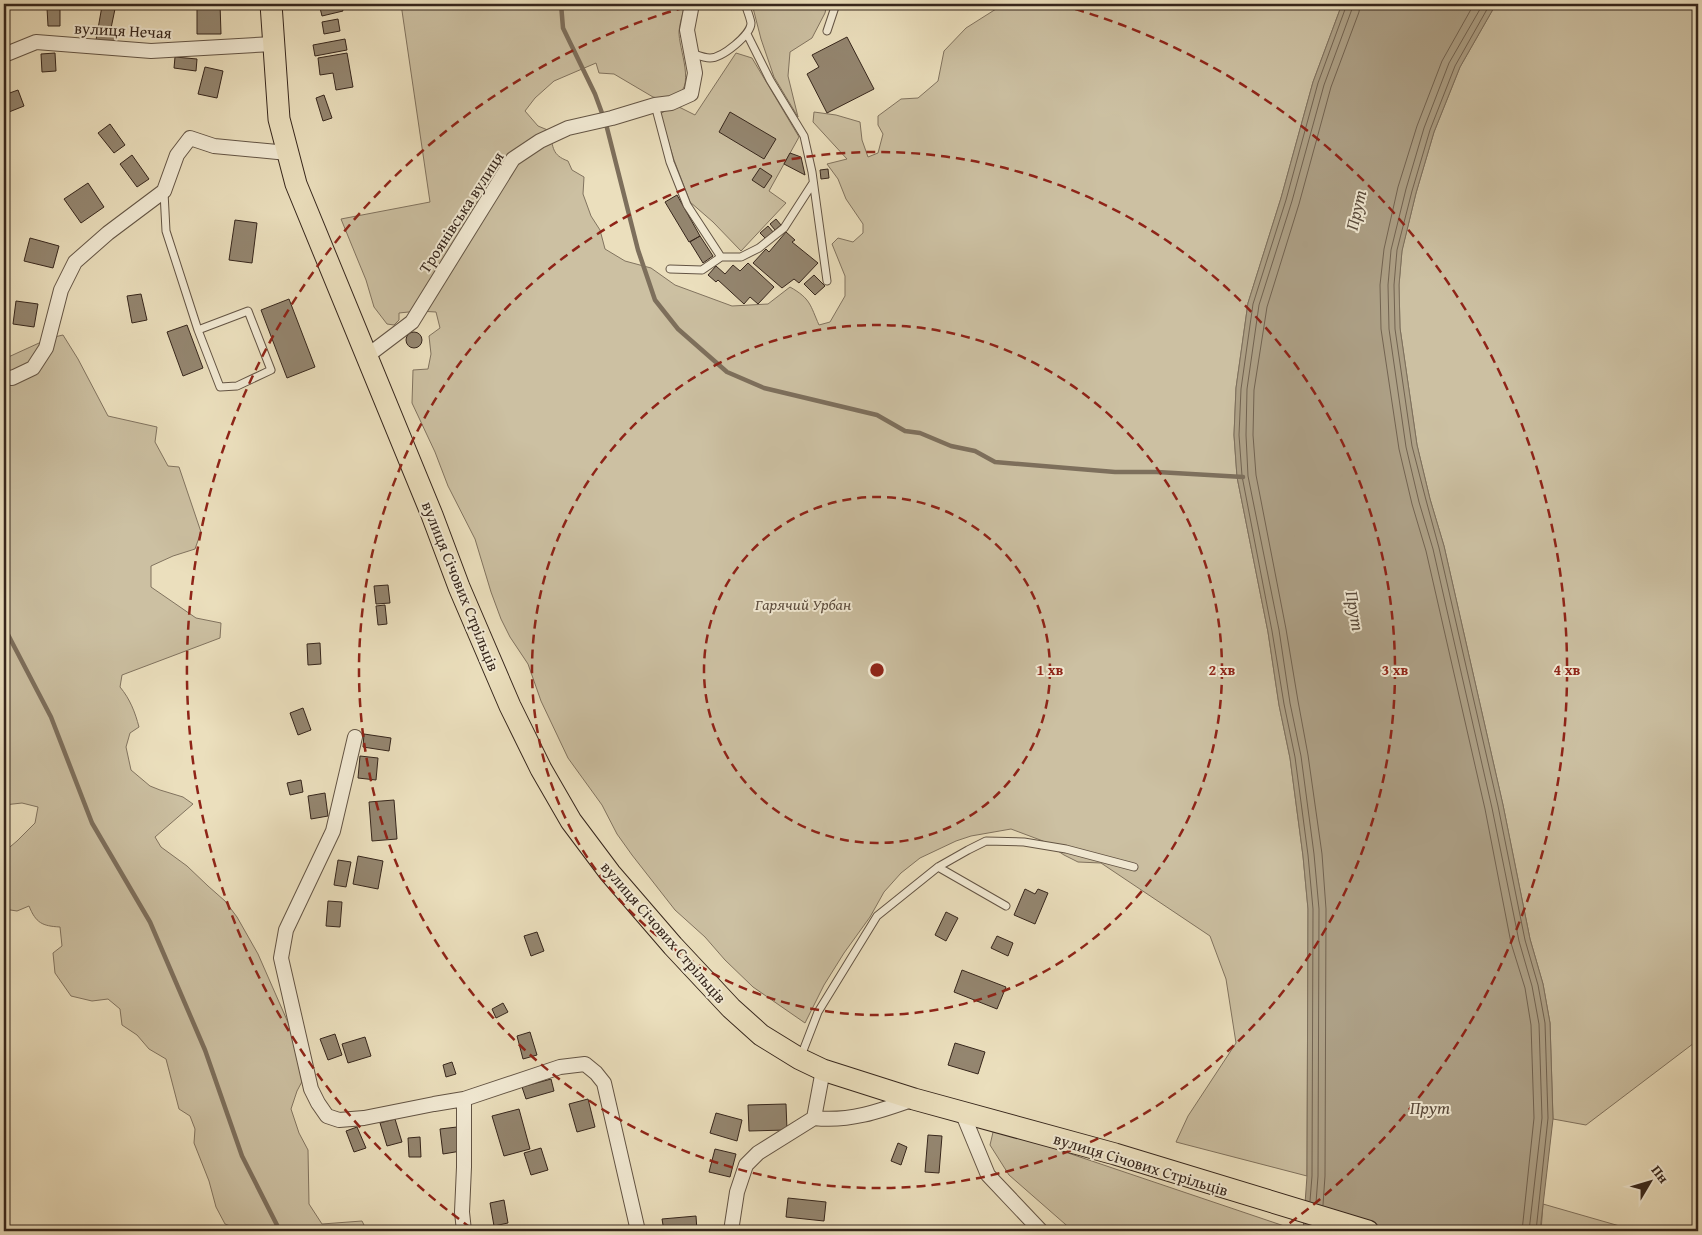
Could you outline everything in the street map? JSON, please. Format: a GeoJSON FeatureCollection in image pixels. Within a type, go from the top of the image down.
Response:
{"type":"FeatureCollection","features":[{"type":"Feature","properties":{"kind":"main road","name":"вулиця Січових Стрільців"},"geometry":{"type":"LineString","coordinates":[[270,4],[279,119],[296,184],[459,587],[510,706],[541,770],[571,821],[610,873],[673,946],[731,1008],[762,1035],[800,1059],[823,1070],[914,1099],[1115,1154],[1368,1231]]}},
{"type":"Feature","properties":{"kind":"street","name":"Троянівська вулиця"},"geometry":{"type":"LineString","coordinates":[[367,356],[412,322],[512,160],[540,141],[568,128],[594,123],[655,105],[670,103],[691,94],[695,73],[687,30],[692,4]]}},
{"type":"Feature","properties":{"kind":"street","name":"вулиця Нечая"},"geometry":{"type":"LineString","coordinates":[[4,55],[36,42],[151,51],[273,44]]}},
{"type":"Feature","properties":{"kind":"street"},"geometry":{"type":"LineString","coordinates":[[4,377],[12,378],[33,368],[46,348],[61,290],[75,262],[108,233],[164,192],[177,155],[190,138],[214,146],[288,153]]}},
{"type":"Feature","properties":{"kind":"street"},"geometry":{"type":"LineString","coordinates":[[355,737],[333,830],[286,930],[281,958],[311,1089],[318,1103],[327,1116],[339,1120],[364,1118],[464,1099],[560,1067],[585,1064],[604,1083],[638,1231]]}},
{"type":"Feature","properties":{"kind":"street"},"geometry":{"type":"LineString","coordinates":[[814,1118],[823,1070]]}},
{"type":"Feature","properties":{"kind":"street"},"geometry":{"type":"LineString","coordinates":[[464,1099],[462,1212],[464,1231]]}},
{"type":"Feature","properties":{"kind":"street"},"geometry":{"type":"LineString","coordinates":[[731,1231],[737,1192],[746,1165],[758,1152],[814,1118],[828,1120],[868,1115],[914,1099]]}},
{"type":"Feature","properties":{"kind":"street"},"geometry":{"type":"LineString","coordinates":[[962,1112],[988,1175],[1040,1231]]}},
{"type":"Feature","properties":{"kind":"lane"},"geometry":{"type":"LineString","coordinates":[[691,53],[708,59],[716,58],[729,50],[747,34],[751,23],[746,4]]}},
{"type":"Feature","properties":{"kind":"lane"},"geometry":{"type":"LineString","coordinates":[[827,31],[836,4]]}},
{"type":"Feature","properties":{"kind":"lane"},"geometry":{"type":"LineString","coordinates":[[747,34],[770,80],[804,136],[813,183],[827,281]]}},
{"type":"Feature","properties":{"kind":"lane"},"geometry":{"type":"LineString","coordinates":[[655,105],[670,162],[687,205],[721,257]]}},
{"type":"Feature","properties":{"kind":"lane"},"geometry":{"type":"LineString","coordinates":[[670,269],[702,270],[721,257],[741,257],[759,248],[784,228],[813,183]]}},
{"type":"Feature","properties":{"kind":"lane"},"geometry":{"type":"LineString","coordinates":[[164,192],[166,231],[198,330],[220,387],[237,386],[271,370],[248,311],[198,330]]}},
{"type":"Feature","properties":{"kind":"lane"},"geometry":{"type":"LineString","coordinates":[[800,1059],[818,1012],[851,955],[877,916],[938,868],[986,841],[1024,842],[1066,849],[1134,867]]}},
{"type":"Feature","properties":{"kind":"lane"},"geometry":{"type":"LineString","coordinates":[[938,868],[1006,906]]}},
{"type":"Feature","properties":{"kind":"green space","name":"Гарячий Урбан"},"geometry":{"type":"Polygon","coordinates":[[[401,4],[685,4],[679,38],[686,78],[680,92],[673,96],[653,97],[614,74],[599,73],[596,63],[554,81],[535,98],[525,111],[538,126],[550,131],[556,153],[568,161],[572,170],[584,177],[583,194],[591,216],[600,230],[605,249],[625,261],[651,268],[675,285],[732,306],[768,304],[790,287],[806,299],[819,325],[830,322],[845,296],[845,276],[832,244],[838,238],[853,242],[863,233],[863,224],[846,199],[838,179],[827,164],[847,159],[813,122],[814,112],[836,115],[860,122],[862,140],[868,157],[878,153],[883,134],[878,125],[878,116],[901,99],[918,98],[938,81],[944,51],[966,28],[996,9],[999,4],[1342,4],[1313,82],[1281,198],[1248,303],[1236,388],[1234,435],[1237,477],[1268,632],[1279,705],[1290,758],[1303,856],[1308,909],[1307,1176],[1176,1142],[1188,1116],[1236,1043],[1226,979],[1210,936],[1101,863],[1078,862],[1043,841],[1011,829],[971,836],[920,858],[901,873],[884,892],[870,917],[824,985],[805,1023],[753,987],[725,960],[705,937],[675,910],[632,855],[617,834],[602,805],[568,758],[541,701],[528,664],[510,637],[501,619],[475,539],[448,486],[435,452],[412,403],[413,370],[428,369],[431,354],[429,336],[440,328],[436,312],[399,313],[399,320],[394,325],[387,324],[374,307],[366,280],[341,219],[430,202],[401,4]]]}},
{"type":"Feature","properties":{"kind":"green space"},"geometry":{"type":"Polygon","coordinates":[[[752,4],[827,4],[825,13],[812,38],[790,52],[788,76],[798,117],[774,77],[752,4]]]}},
{"type":"Feature","properties":{"kind":"green space"},"geometry":{"type":"Polygon","coordinates":[[[1496,4],[1698,4],[1698,1040],[1586,1125],[1553,1119],[1550,1023],[1543,984],[1530,939],[1503,805],[1444,546],[1417,445],[1400,328],[1399,285],[1402,250],[1434,132],[1460,67],[1496,4]]]}},
{"type":"Feature","properties":{"kind":"green space"},"geometry":{"type":"Polygon","coordinates":[[[736,53],[752,58],[799,137],[769,191],[786,203],[741,251],[713,222],[690,202],[674,160],[660,114],[675,105],[695,115],[736,53]]]}},
{"type":"Feature","properties":{"kind":"green space"},"geometry":{"type":"Polygon","coordinates":[[[63,335],[108,416],[157,427],[155,442],[168,466],[179,467],[201,532],[195,549],[151,566],[151,587],[196,618],[221,623],[220,638],[122,675],[120,687],[132,706],[139,727],[130,733],[126,747],[131,770],[150,786],[183,797],[193,804],[155,837],[161,847],[187,866],[225,901],[237,917],[258,954],[290,1027],[306,1074],[297,1091],[291,1109],[299,1133],[308,1150],[309,1204],[322,1224],[362,1221],[367,1231],[249,1231],[249,1227],[238,1229],[225,1224],[216,1207],[209,1181],[194,1143],[195,1129],[190,1116],[179,1109],[166,1059],[149,1049],[137,1035],[122,1025],[120,1009],[108,999],[92,1001],[71,996],[55,973],[53,953],[62,946],[60,927],[49,926],[37,920],[29,906],[17,911],[4,909],[4,852],[35,823],[38,807],[22,803],[4,805],[4,359],[50,338],[63,335]]]}},
{"type":"Feature","properties":{"kind":"green space"},"geometry":{"type":"Polygon","coordinates":[[[994,1128],[1299,1231],[1073,1231],[1009,1175],[990,1145],[994,1128]]]}},
{"type":"Feature","properties":{"kind":"green space"},"geometry":{"type":"Polygon","coordinates":[[[1543,1204],[1637,1231],[1541,1231],[1543,1204]]]}},
{"type":"Feature","properties":{"kind":"water","name":"Прут"},"geometry":{"type":"Polygon","coordinates":[[[1342,4],[1496,4],[1460,67],[1434,132],[1416,193],[1402,251],[1399,285],[1400,328],[1417,445],[1444,546],[1503,805],[1530,939],[1543,984],[1550,1023],[1553,1119],[1540,1231],[1303,1231],[1307,1176],[1308,909],[1290,758],[1279,705],[1268,632],[1237,477],[1234,435],[1236,388],[1248,303],[1281,198],[1313,82],[1342,4]]]}},
{"type":"Feature","properties":{"kind":"building"},"geometry":{"type":"Polygon","coordinates":[[[197,4],[220,4],[221,34],[197,34],[197,4]]]}},
{"type":"Feature","properties":{"kind":"building"},"geometry":{"type":"Polygon","coordinates":[[[319,4],[341,4],[343,11],[322,16],[319,4]]]}},
{"type":"Feature","properties":{"kind":"building"},"geometry":{"type":"Polygon","coordinates":[[[102,6],[115,9],[110,33],[118,34],[116,44],[96,40],[102,6]]]}},
{"type":"Feature","properties":{"kind":"building"},"geometry":{"type":"Polygon","coordinates":[[[47,8],[60,8],[60,26],[48,26],[47,8]]]}},
{"type":"Feature","properties":{"kind":"building"},"geometry":{"type":"Polygon","coordinates":[[[338,19],[340,31],[324,34],[322,22],[338,19]]]}},
{"type":"Feature","properties":{"kind":"building"},"geometry":{"type":"Polygon","coordinates":[[[847,37],[874,89],[827,113],[807,74],[819,67],[812,55],[847,37]]]}},
{"type":"Feature","properties":{"kind":"building"},"geometry":{"type":"Polygon","coordinates":[[[345,39],[347,50],[315,56],[313,45],[345,39]]]}},
{"type":"Feature","properties":{"kind":"building"},"geometry":{"type":"Polygon","coordinates":[[[55,53],[56,71],[42,72],[41,54],[55,53]]]}},
{"type":"Feature","properties":{"kind":"building"},"geometry":{"type":"Polygon","coordinates":[[[347,53],[353,87],[336,90],[333,73],[320,75],[318,58],[347,53]]]}},
{"type":"Feature","properties":{"kind":"building"},"geometry":{"type":"Polygon","coordinates":[[[175,57],[197,59],[196,71],[174,68],[175,57]]]}},
{"type":"Feature","properties":{"kind":"building"},"geometry":{"type":"Polygon","coordinates":[[[205,67],[223,71],[217,98],[198,94],[205,67]]]}},
{"type":"Feature","properties":{"kind":"building"},"geometry":{"type":"Polygon","coordinates":[[[18,90],[24,106],[4,114],[4,95],[18,90]]]}},
{"type":"Feature","properties":{"kind":"building"},"geometry":{"type":"Polygon","coordinates":[[[324,95],[332,118],[323,121],[316,98],[324,95]]]}},
{"type":"Feature","properties":{"kind":"building"},"geometry":{"type":"Polygon","coordinates":[[[730,112],[776,139],[764,159],[719,132],[730,112]]]}},
{"type":"Feature","properties":{"kind":"building"},"geometry":{"type":"Polygon","coordinates":[[[110,124],[125,145],[114,153],[98,133],[110,124]]]}},
{"type":"Feature","properties":{"kind":"building"},"geometry":{"type":"Polygon","coordinates":[[[790,153],[801,157],[805,175],[784,164],[790,153]]]}},
{"type":"Feature","properties":{"kind":"building"},"geometry":{"type":"Polygon","coordinates":[[[132,155],[149,179],[137,187],[120,164],[132,155]]]}},
{"type":"Feature","properties":{"kind":"building"},"geometry":{"type":"Polygon","coordinates":[[[760,168],[772,176],[764,188],[752,180],[760,168]]]}},
{"type":"Feature","properties":{"kind":"building"},"geometry":{"type":"Polygon","coordinates":[[[828,169],[829,178],[821,179],[820,170],[828,169]]]}},
{"type":"Feature","properties":{"kind":"building"},"geometry":{"type":"Polygon","coordinates":[[[88,183],[104,207],[81,223],[64,199],[88,183]]]}},
{"type":"Feature","properties":{"kind":"building"},"geometry":{"type":"Polygon","coordinates":[[[677,195],[700,236],[689,242],[665,202],[677,195]]]}},
{"type":"Feature","properties":{"kind":"building"},"geometry":{"type":"Polygon","coordinates":[[[776,219],[781,225],[775,230],[770,224],[776,219]]]}},
{"type":"Feature","properties":{"kind":"building"},"geometry":{"type":"Polygon","coordinates":[[[235,220],[257,223],[252,263],[229,260],[235,220]]]}},
{"type":"Feature","properties":{"kind":"building"},"geometry":{"type":"Polygon","coordinates":[[[768,226],[774,233],[766,239],[760,233],[768,226]]]}},
{"type":"Feature","properties":{"kind":"building"},"geometry":{"type":"Polygon","coordinates":[[[786,232],[795,240],[792,242],[818,263],[799,283],[794,279],[782,288],[753,263],[766,249],[769,252],[786,232]]]}},
{"type":"Feature","properties":{"kind":"building"},"geometry":{"type":"Polygon","coordinates":[[[700,236],[713,256],[703,263],[690,242],[700,236]]]}},
{"type":"Feature","properties":{"kind":"building"},"geometry":{"type":"Polygon","coordinates":[[[30,238],[59,246],[53,268],[24,261],[30,238]]]}},
{"type":"Feature","properties":{"kind":"building"},"geometry":{"type":"Polygon","coordinates":[[[748,263],[774,287],[758,304],[750,297],[744,304],[718,280],[716,282],[708,275],[716,266],[725,274],[733,265],[740,271],[748,263]]]}},
{"type":"Feature","properties":{"kind":"building"},"geometry":{"type":"Polygon","coordinates":[[[814,275],[825,286],[815,295],[804,284],[814,275]]]}},
{"type":"Feature","properties":{"kind":"building"},"geometry":{"type":"Polygon","coordinates":[[[141,294],[147,320],[132,323],[127,296],[141,294]]]}},
{"type":"Feature","properties":{"kind":"building"},"geometry":{"type":"Polygon","coordinates":[[[289,299],[315,367],[287,378],[261,310],[289,299]]]}},
{"type":"Feature","properties":{"kind":"building"},"geometry":{"type":"Polygon","coordinates":[[[16,301],[38,304],[34,327],[13,324],[16,301]]]}},
{"type":"Feature","properties":{"kind":"building"},"geometry":{"type":"Polygon","coordinates":[[[187,325],[203,368],[183,376],[167,332],[187,325]]]}},
{"type":"Feature","properties":{"kind":"building"},"geometry":{"type":"Polygon","coordinates":[[[411,332],[417,332],[422,337],[420,346],[411,348],[406,343],[406,337],[411,332]]]}},
{"type":"Feature","properties":{"kind":"building"},"geometry":{"type":"Polygon","coordinates":[[[388,585],[390,603],[376,604],[374,586],[388,585]]]}},
{"type":"Feature","properties":{"kind":"building"},"geometry":{"type":"Polygon","coordinates":[[[385,605],[387,624],[378,625],[376,606],[385,605]]]}},
{"type":"Feature","properties":{"kind":"building"},"geometry":{"type":"Polygon","coordinates":[[[320,643],[321,664],[308,665],[307,644],[320,643]]]}},
{"type":"Feature","properties":{"kind":"building"},"geometry":{"type":"Polygon","coordinates":[[[303,708],[311,730],[298,735],[290,713],[303,708]]]}},
{"type":"Feature","properties":{"kind":"building"},"geometry":{"type":"Polygon","coordinates":[[[364,734],[391,738],[389,751],[363,747],[364,734]]]}},
{"type":"Feature","properties":{"kind":"building"},"geometry":{"type":"Polygon","coordinates":[[[360,756],[378,758],[376,780],[358,778],[360,756]]]}},
{"type":"Feature","properties":{"kind":"building"},"geometry":{"type":"Polygon","coordinates":[[[301,780],[303,792],[290,795],[287,783],[301,780]]]}},
{"type":"Feature","properties":{"kind":"building"},"geometry":{"type":"Polygon","coordinates":[[[325,793],[328,816],[311,819],[308,796],[325,793]]]}},
{"type":"Feature","properties":{"kind":"building"},"geometry":{"type":"Polygon","coordinates":[[[394,800],[397,839],[372,841],[369,802],[394,800]]]}},
{"type":"Feature","properties":{"kind":"building"},"geometry":{"type":"Polygon","coordinates":[[[358,856],[383,861],[378,889],[353,884],[358,856]]]}},
{"type":"Feature","properties":{"kind":"building"},"geometry":{"type":"Polygon","coordinates":[[[338,860],[351,862],[346,887],[334,885],[338,860]]]}},
{"type":"Feature","properties":{"kind":"building"},"geometry":{"type":"Polygon","coordinates":[[[1025,889],[1035,894],[1038,889],[1048,893],[1035,924],[1014,915],[1025,889]]]}},
{"type":"Feature","properties":{"kind":"building"},"geometry":{"type":"Polygon","coordinates":[[[328,901],[342,902],[340,927],[326,926],[328,901]]]}},
{"type":"Feature","properties":{"kind":"building"},"geometry":{"type":"Polygon","coordinates":[[[946,912],[958,918],[946,941],[935,935],[946,912]]]}},
{"type":"Feature","properties":{"kind":"building"},"geometry":{"type":"Polygon","coordinates":[[[537,932],[544,951],[531,956],[524,936],[537,932]]]}},
{"type":"Feature","properties":{"kind":"building"},"geometry":{"type":"Polygon","coordinates":[[[997,936],[1013,943],[1008,956],[991,948],[997,936]]]}},
{"type":"Feature","properties":{"kind":"building"},"geometry":{"type":"Polygon","coordinates":[[[962,970],[1006,987],[997,1009],[954,992],[962,970]]]}},
{"type":"Feature","properties":{"kind":"building"},"geometry":{"type":"Polygon","coordinates":[[[503,1003],[508,1012],[496,1018],[492,1009],[503,1003]]]}},
{"type":"Feature","properties":{"kind":"building"},"geometry":{"type":"Polygon","coordinates":[[[530,1032],[537,1055],[523,1059],[517,1036],[530,1032]]]}},
{"type":"Feature","properties":{"kind":"building"},"geometry":{"type":"Polygon","coordinates":[[[335,1034],[342,1055],[328,1060],[320,1039],[335,1034]]]}},
{"type":"Feature","properties":{"kind":"building"},"geometry":{"type":"Polygon","coordinates":[[[365,1037],[371,1056],[348,1063],[342,1044],[365,1037]]]}},
{"type":"Feature","properties":{"kind":"building"},"geometry":{"type":"Polygon","coordinates":[[[955,1043],[985,1052],[978,1074],[948,1065],[955,1043]]]}},
{"type":"Feature","properties":{"kind":"building"},"geometry":{"type":"Polygon","coordinates":[[[452,1062],[456,1074],[446,1077],[443,1065],[452,1062]]]}},
{"type":"Feature","properties":{"kind":"building"},"geometry":{"type":"Polygon","coordinates":[[[551,1079],[554,1091],[526,1099],[522,1087],[551,1079]]]}},
{"type":"Feature","properties":{"kind":"building"},"geometry":{"type":"Polygon","coordinates":[[[588,1099],[595,1127],[577,1132],[569,1104],[588,1099]]]}},
{"type":"Feature","properties":{"kind":"building"},"geometry":{"type":"Polygon","coordinates":[[[786,1104],[787,1130],[749,1131],[748,1105],[786,1104]]]}},
{"type":"Feature","properties":{"kind":"building"},"geometry":{"type":"Polygon","coordinates":[[[519,1109],[530,1149],[504,1156],[492,1116],[519,1109]]]}},
{"type":"Feature","properties":{"kind":"building"},"geometry":{"type":"Polygon","coordinates":[[[716,1113],[742,1120],[737,1141],[710,1133],[716,1113]]]}},
{"type":"Feature","properties":{"kind":"building"},"geometry":{"type":"Polygon","coordinates":[[[395,1119],[402,1142],[387,1146],[380,1123],[395,1119]]]}},
{"type":"Feature","properties":{"kind":"building"},"geometry":{"type":"Polygon","coordinates":[[[357,1127],[366,1148],[354,1152],[346,1131],[357,1127]]]}},
{"type":"Feature","properties":{"kind":"building"},"geometry":{"type":"Polygon","coordinates":[[[457,1127],[461,1151],[443,1154],[440,1129],[457,1127]]]}},
{"type":"Feature","properties":{"kind":"building"},"geometry":{"type":"Polygon","coordinates":[[[928,1135],[942,1136],[939,1173],[925,1172],[928,1135]]]}},
{"type":"Feature","properties":{"kind":"building"},"geometry":{"type":"Polygon","coordinates":[[[420,1137],[421,1157],[409,1157],[408,1138],[420,1137]]]}},
{"type":"Feature","properties":{"kind":"building"},"geometry":{"type":"Polygon","coordinates":[[[898,1143],[907,1147],[901,1165],[891,1161],[898,1143]]]}},
{"type":"Feature","properties":{"kind":"building"},"geometry":{"type":"Polygon","coordinates":[[[541,1148],[548,1170],[531,1175],[524,1153],[541,1148]]]}},
{"type":"Feature","properties":{"kind":"building"},"geometry":{"type":"Polygon","coordinates":[[[715,1149],[736,1154],[730,1177],[709,1172],[715,1149]]]}},
{"type":"Feature","properties":{"kind":"building"},"geometry":{"type":"Polygon","coordinates":[[[788,1198],[826,1202],[824,1221],[786,1217],[788,1198]]]}},
{"type":"Feature","properties":{"kind":"building"},"geometry":{"type":"Polygon","coordinates":[[[504,1200],[508,1223],[494,1226],[490,1203],[504,1200]]]}},
{"type":"Feature","properties":{"kind":"building"},"geometry":{"type":"Polygon","coordinates":[[[696,1216],[697,1231],[664,1231],[662,1219],[696,1216]]]}},
{"type":"Feature","properties":{"kind":"waterway"},"geometry":{"type":"LineString","coordinates":[[561,4],[563,28],[595,94],[606,124],[638,250],[655,300],[678,329],[727,372],[764,388],[877,415],[905,431],[920,433],[951,446],[975,451],[995,462],[1115,472],[1157,472],[1243,477]]}},
{"type":"Feature","properties":{"kind":"waterway"},"geometry":{"type":"LineString","coordinates":[[4,627],[51,717],[92,823],[150,922],[205,1050],[242,1156],[280,1231]]}}]}
